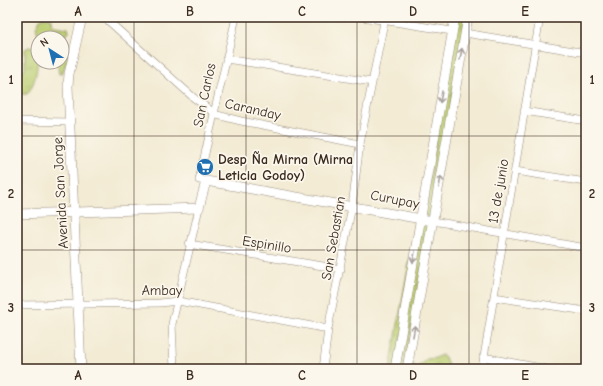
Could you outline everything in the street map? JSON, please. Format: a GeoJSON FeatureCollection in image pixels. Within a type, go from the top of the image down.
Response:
{"type":"FeatureCollection","features":[{"type":"Feature","properties":{"kind":"street","name":"Avenida San Jorge"},"geometry":{"type":"LineString","coordinates":[[81,369],[76,212],[70,122],[69,74],[82,17]]}},
{"type":"Feature","properties":{"kind":"street","name":"Caranday"},"geometry":{"type":"LineString","coordinates":[[104,17],[186,91],[223,118],[360,144]]}},
{"type":"Feature","properties":{"kind":"street","name":"San Carlos"},"geometry":{"type":"LineString","coordinates":[[174,369],[172,324],[189,244],[199,208],[202,180],[226,59],[236,17]]}},
{"type":"Feature","properties":{"kind":"street"},"geometry":{"type":"LineString","coordinates":[[362,17],[385,19],[452,31]]}},
{"type":"Feature","properties":{"kind":"street"},"geometry":{"type":"LineString","coordinates":[[395,369],[455,17]]}},
{"type":"Feature","properties":{"kind":"street"},"geometry":{"type":"LineString","coordinates":[[407,369],[468,17]]}},
{"type":"Feature","properties":{"kind":"street","name":"13 de junio"},"geometry":{"type":"LineString","coordinates":[[482,369],[503,233],[515,171],[540,17]]}},
{"type":"Feature","properties":{"kind":"street","name":"San Sebastian"},"geometry":{"type":"LineString","coordinates":[[323,369],[328,329],[341,269],[352,206],[360,144],[385,19]]}},
{"type":"Feature","properties":{"kind":"street"},"geometry":{"type":"LineString","coordinates":[[465,33],[535,46],[586,53]]}},
{"type":"Feature","properties":{"kind":"street"},"geometry":{"type":"LineString","coordinates":[[226,59],[372,82]]}},
{"type":"Feature","properties":{"kind":"street"},"geometry":{"type":"LineString","coordinates":[[524,111],[586,121]]}},
{"type":"Feature","properties":{"kind":"street"},"geometry":{"type":"LineString","coordinates":[[17,121],[70,122]]}},
{"type":"Feature","properties":{"kind":"street"},"geometry":{"type":"LineString","coordinates":[[515,171],[586,182]]}},
{"type":"Feature","properties":{"kind":"street","name":"Curupay"},"geometry":{"type":"LineString","coordinates":[[202,180],[586,248]]}},
{"type":"Feature","properties":{"kind":"street"},"geometry":{"type":"LineString","coordinates":[[17,214],[199,208]]}},
{"type":"Feature","properties":{"kind":"street","name":"Espinillo"},"geometry":{"type":"LineString","coordinates":[[189,244],[341,269]]}},
{"type":"Feature","properties":{"kind":"street"},"geometry":{"type":"LineString","coordinates":[[494,297],[586,312]]}},
{"type":"Feature","properties":{"kind":"street","name":"Ambay"},"geometry":{"type":"LineString","coordinates":[[17,305],[178,301],[328,329]]}},
{"type":"Feature","properties":{"kind":"street"},"geometry":{"type":"LineString","coordinates":[[483,358],[547,369]]}},
{"type":"Feature","properties":{"kind":"green space"},"geometry":{"type":"Polygon","coordinates":[[[44,17],[52,18],[51,22],[54,26],[68,28],[68,30],[37,30],[36,27],[40,19],[44,17]]]}},
{"type":"Feature","properties":{"kind":"green space"},"geometry":{"type":"Polygon","coordinates":[[[453,17],[466,17],[431,217],[424,219],[453,17]]]}},
{"type":"Feature","properties":{"kind":"green space"},"geometry":{"type":"Polygon","coordinates":[[[30,47],[30,70],[36,70],[33,84],[27,94],[22,94],[17,90],[17,80],[25,68],[25,49],[30,47]]]}},
{"type":"Feature","properties":{"kind":"green space"},"geometry":{"type":"Polygon","coordinates":[[[58,70],[64,70],[63,72],[59,74],[58,70]]]}},
{"type":"Feature","properties":{"kind":"green space"},"geometry":{"type":"Polygon","coordinates":[[[429,223],[405,369],[390,369],[416,224],[429,223]]]}},
{"type":"Feature","properties":{"kind":"green space"},"geometry":{"type":"Polygon","coordinates":[[[441,355],[445,357],[449,369],[406,369],[409,365],[414,365],[417,367],[427,359],[436,358],[441,355]]]}},
{"type":"Feature","properties":{"kind":"place","name":"Desp Ña Mirna (Mirna Leticia Godoy)"},"geometry":{"type":"Point","coordinates":[205,167]}}]}
